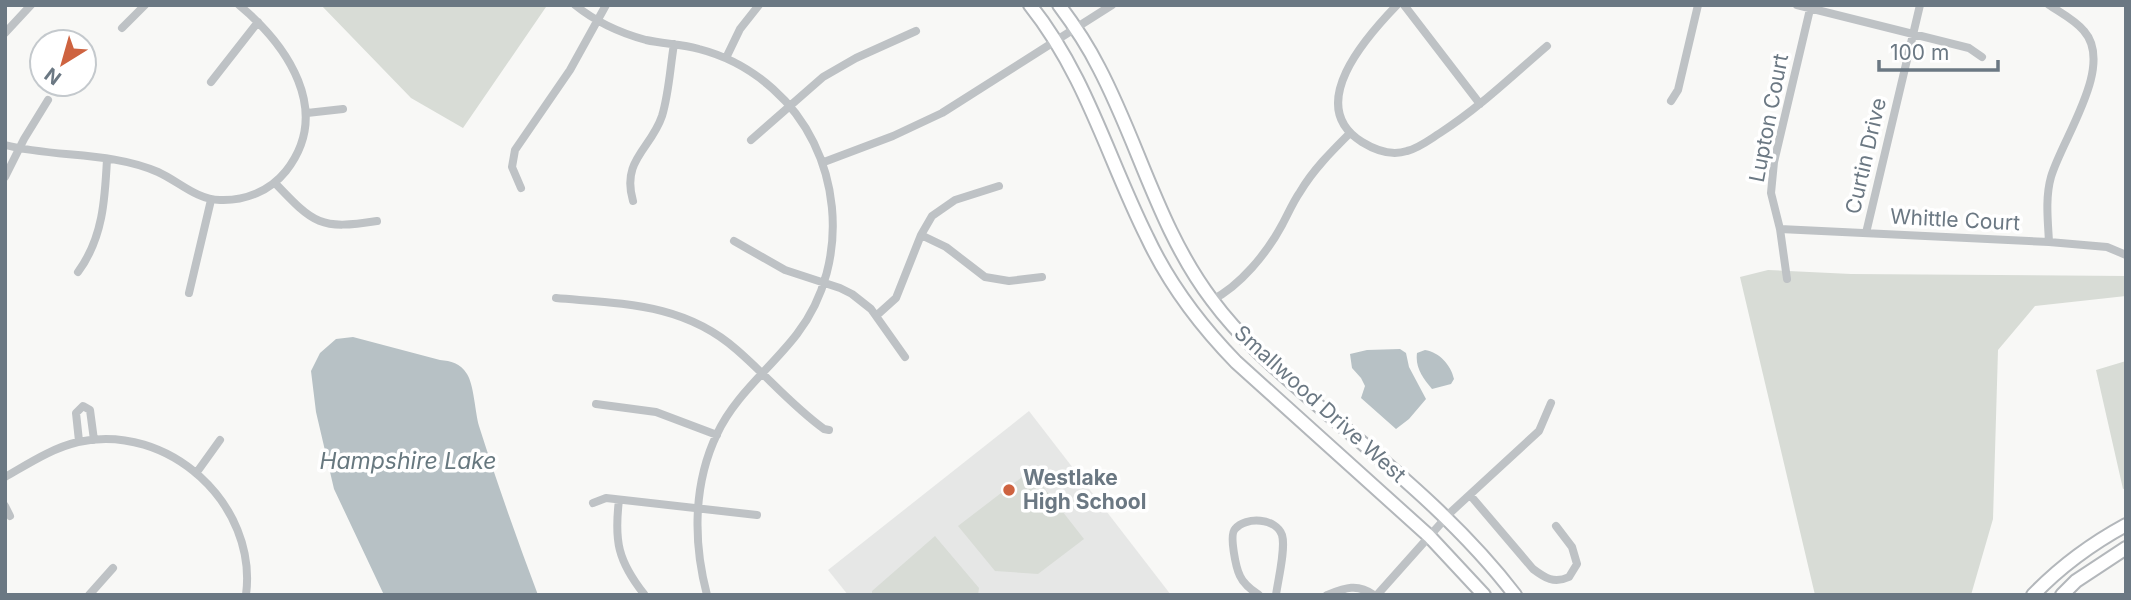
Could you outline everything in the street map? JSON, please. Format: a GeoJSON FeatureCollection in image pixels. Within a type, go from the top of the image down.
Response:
{"type":"FeatureCollection","features":[{"type":"Feature","properties":{"kind":"street"},"geometry":{"type":"LineString","coordinates":[[5,33],[31,5]]}},
{"type":"Feature","properties":{"kind":"street"},"geometry":{"type":"LineString","coordinates":[[122,28],[145,5]]}},
{"type":"Feature","properties":{"kind":"street"},"geometry":{"type":"LineString","coordinates":[[5,145],[107,159],[156,171],[211,200],[251,195],[275,183],[296,155],[305,129],[307,113],[301,88],[289,62],[275,40],[239,5]]}},
{"type":"Feature","properties":{"kind":"street"},"geometry":{"type":"LineString","coordinates":[[575,5],[597,20],[635,36],[698,48],[726,58],[764,81],[789,104],[824,162],[833,222],[832,250],[825,283],[803,326],[736,403],[717,435],[705,470],[698,509],[700,566],[707,595]]}},
{"type":"Feature","properties":{"kind":"street"},"geometry":{"type":"LineString","coordinates":[[521,188],[512,167],[515,150],[581,53],[606,5]]}},
{"type":"Feature","properties":{"kind":"street"},"geometry":{"type":"LineString","coordinates":[[726,58],[740,29],[759,5]]}},
{"type":"Feature","properties":{"kind":"street","name":"Smallwood Drive West"},"geometry":{"type":"LineString","coordinates":[[1030,5],[1073,68],[1097,118],[1147,239],[1193,314],[1236,362],[1429,536],[1484,595]]}},
{"type":"Feature","properties":{"kind":"street","name":"Smallwood Drive West"},"geometry":{"type":"LineString","coordinates":[[1059,5],[1099,68],[1167,224],[1190,269],[1212,300],[1259,354],[1391,467],[1445,518],[1482,555],[1515,595]]}},
{"type":"Feature","properties":{"kind":"street"},"geometry":{"type":"LineString","coordinates":[[824,162],[893,136],[942,113],[1112,5]]}},
{"type":"Feature","properties":{"kind":"street"},"geometry":{"type":"LineString","coordinates":[[1397,5],[1369,38],[1341,82],[1337,103],[1349,134],[1372,148],[1401,153],[1424,143],[1480,104],[1547,46]]}},
{"type":"Feature","properties":{"kind":"street"},"geometry":{"type":"LineString","coordinates":[[1404,5],[1480,104]]}},
{"type":"Feature","properties":{"kind":"street"},"geometry":{"type":"LineString","coordinates":[[1671,101],[1678,90],[1698,5]]}},
{"type":"Feature","properties":{"kind":"street"},"geometry":{"type":"LineString","coordinates":[[1797,5],[1969,48],[1982,57]]}},
{"type":"Feature","properties":{"kind":"street","name":"Curtin Drive"},"geometry":{"type":"LineString","coordinates":[[1867,233],[1920,5]]}},
{"type":"Feature","properties":{"kind":"street"},"geometry":{"type":"LineString","coordinates":[[2049,5],[2084,31],[2092,42],[2095,53],[2088,88],[2050,180],[2049,242]]}},
{"type":"Feature","properties":{"kind":"street","name":"Lupton Court"},"geometry":{"type":"LineString","coordinates":[[1787,279],[1780,229],[1771,193],[1774,162],[1810,7]]}},
{"type":"Feature","properties":{"kind":"street"},"geometry":{"type":"LineString","coordinates":[[211,82],[258,22]]}},
{"type":"Feature","properties":{"kind":"street"},"geometry":{"type":"LineString","coordinates":[[751,140],[789,104],[835,68],[916,31]]}},
{"type":"Feature","properties":{"kind":"street"},"geometry":{"type":"LineString","coordinates":[[633,201],[629,184],[631,172],[641,149],[661,118],[674,44]]}},
{"type":"Feature","properties":{"kind":"street"},"geometry":{"type":"LineString","coordinates":[[5,177],[48,100]]}},
{"type":"Feature","properties":{"kind":"street"},"geometry":{"type":"LineString","coordinates":[[307,113],[342,109]]}},
{"type":"Feature","properties":{"kind":"street"},"geometry":{"type":"LineString","coordinates":[[1212,300],[1229,288],[1263,253],[1282,226],[1307,181],[1349,134]]}},
{"type":"Feature","properties":{"kind":"street"},"geometry":{"type":"LineString","coordinates":[[78,272],[100,227],[107,159]]}},
{"type":"Feature","properties":{"kind":"street"},"geometry":{"type":"LineString","coordinates":[[275,183],[298,206],[323,223],[340,226],[377,221]]}},
{"type":"Feature","properties":{"kind":"street"},"geometry":{"type":"LineString","coordinates":[[876,316],[893,302],[899,293],[929,220],[947,204],[999,186]]}},
{"type":"Feature","properties":{"kind":"street"},"geometry":{"type":"LineString","coordinates":[[189,293],[211,200]]}},
{"type":"Feature","properties":{"kind":"street","name":"Whittle Court"},"geometry":{"type":"LineString","coordinates":[[1780,229],[2049,242],[2107,247],[2126,255]]}},
{"type":"Feature","properties":{"kind":"street"},"geometry":{"type":"LineString","coordinates":[[921,234],[946,247],[985,277],[1009,281],[1042,277]]}},
{"type":"Feature","properties":{"kind":"street"},"geometry":{"type":"LineString","coordinates":[[734,241],[785,270],[852,294],[876,316],[905,357]]}},
{"type":"Feature","properties":{"kind":"street"},"geometry":{"type":"LineString","coordinates":[[556,298],[622,302],[668,312],[720,337],[736,348],[799,410],[829,430]]}},
{"type":"Feature","properties":{"kind":"street"},"geometry":{"type":"LineString","coordinates":[[1327,595],[1353,587],[1363,588],[1375,595],[1445,518],[1539,431],[1551,403]]}},
{"type":"Feature","properties":{"kind":"street"},"geometry":{"type":"LineString","coordinates":[[596,404],[667,414],[717,435]]}},
{"type":"Feature","properties":{"kind":"street"},"geometry":{"type":"LineString","coordinates":[[79,442],[76,413],[83,406],[90,410],[94,440]]}},
{"type":"Feature","properties":{"kind":"street"},"geometry":{"type":"LineString","coordinates":[[5,477],[52,451],[94,440],[121,440],[150,446],[171,455],[197,472],[223,502],[239,534],[246,561],[246,595]]}},
{"type":"Feature","properties":{"kind":"street"},"geometry":{"type":"LineString","coordinates":[[197,472],[220,440]]}},
{"type":"Feature","properties":{"kind":"street"},"geometry":{"type":"LineString","coordinates":[[1470,495],[1534,569],[1544,577],[1557,581],[1569,577],[1577,564],[1572,547],[1556,526]]}},
{"type":"Feature","properties":{"kind":"street"},"geometry":{"type":"LineString","coordinates":[[593,503],[606,498],[757,515]]}},
{"type":"Feature","properties":{"kind":"street"},"geometry":{"type":"LineString","coordinates":[[619,499],[616,528],[618,548],[628,572],[643,594]]}},
{"type":"Feature","properties":{"kind":"street"},"geometry":{"type":"LineString","coordinates":[[5,506],[10,516]]}},
{"type":"Feature","properties":{"kind":"street"},"geometry":{"type":"LineString","coordinates":[[1259,595],[1240,578],[1232,537],[1234,529],[1241,524],[1265,521],[1277,527],[1283,539],[1276,595]]}},
{"type":"Feature","properties":{"kind":"street"},"geometry":{"type":"LineString","coordinates":[[2034,595],[2052,575],[2091,545],[2126,525]]}},
{"type":"Feature","properties":{"kind":"street"},"geometry":{"type":"LineString","coordinates":[[2062,595],[2076,581],[2126,548]]}},
{"type":"Feature","properties":{"kind":"street"},"geometry":{"type":"LineString","coordinates":[[89,595],[113,568]]}},
{"type":"Feature","properties":{"kind":"shaded area"},"geometry":{"type":"Polygon","coordinates":[[[321,5],[546,7],[463,128],[411,98],[321,5]]]}},
{"type":"Feature","properties":{"kind":"shaded area"},"geometry":{"type":"Polygon","coordinates":[[[1768,270],[1851,274],[2126,276],[2126,296],[2035,306],[1998,350],[1993,519],[1971,595],[1815,595],[1740,277],[1768,270]]]}},
{"type":"Feature","properties":{"kind":"shaded area"},"geometry":{"type":"Polygon","coordinates":[[[2126,361],[2126,488],[2123,489],[2096,370],[2126,361]]]}},
{"type":"Feature","properties":{"kind":"shaded area","name":"Westlake High School"},"geometry":{"type":"Polygon","coordinates":[[[1029,411],[1171,595],[848,595],[828,570],[1029,411]]]}},
{"type":"Feature","properties":{"kind":"shaded area"},"geometry":{"type":"Polygon","coordinates":[[[1026,474],[1034,475],[1084,539],[1038,574],[995,571],[958,526],[1026,474]]]}},
{"type":"Feature","properties":{"kind":"shaded area"},"geometry":{"type":"Polygon","coordinates":[[[935,536],[979,588],[978,595],[872,595],[872,591],[935,536]]]}},
{"type":"Feature","properties":{"kind":"water","name":"Hampshire Lake"},"geometry":{"type":"Polygon","coordinates":[[[353,337],[452,362],[467,374],[486,447],[538,595],[384,595],[334,489],[316,412],[311,371],[320,353],[336,339],[353,337]]]}},
{"type":"Feature","properties":{"kind":"water"},"geometry":{"type":"Polygon","coordinates":[[[1400,349],[1406,353],[1409,367],[1426,399],[1409,419],[1396,429],[1361,398],[1365,386],[1352,368],[1350,354],[1367,350],[1400,349]]]}},
{"type":"Feature","properties":{"kind":"water"},"geometry":{"type":"Polygon","coordinates":[[[1425,350],[1440,356],[1447,364],[1454,379],[1451,384],[1432,389],[1418,368],[1417,353],[1425,350]]]}},
{"type":"Feature","properties":{"kind":"place","name":"Westlake High School"},"geometry":{"type":"Point","coordinates":[1009,490]}}]}
